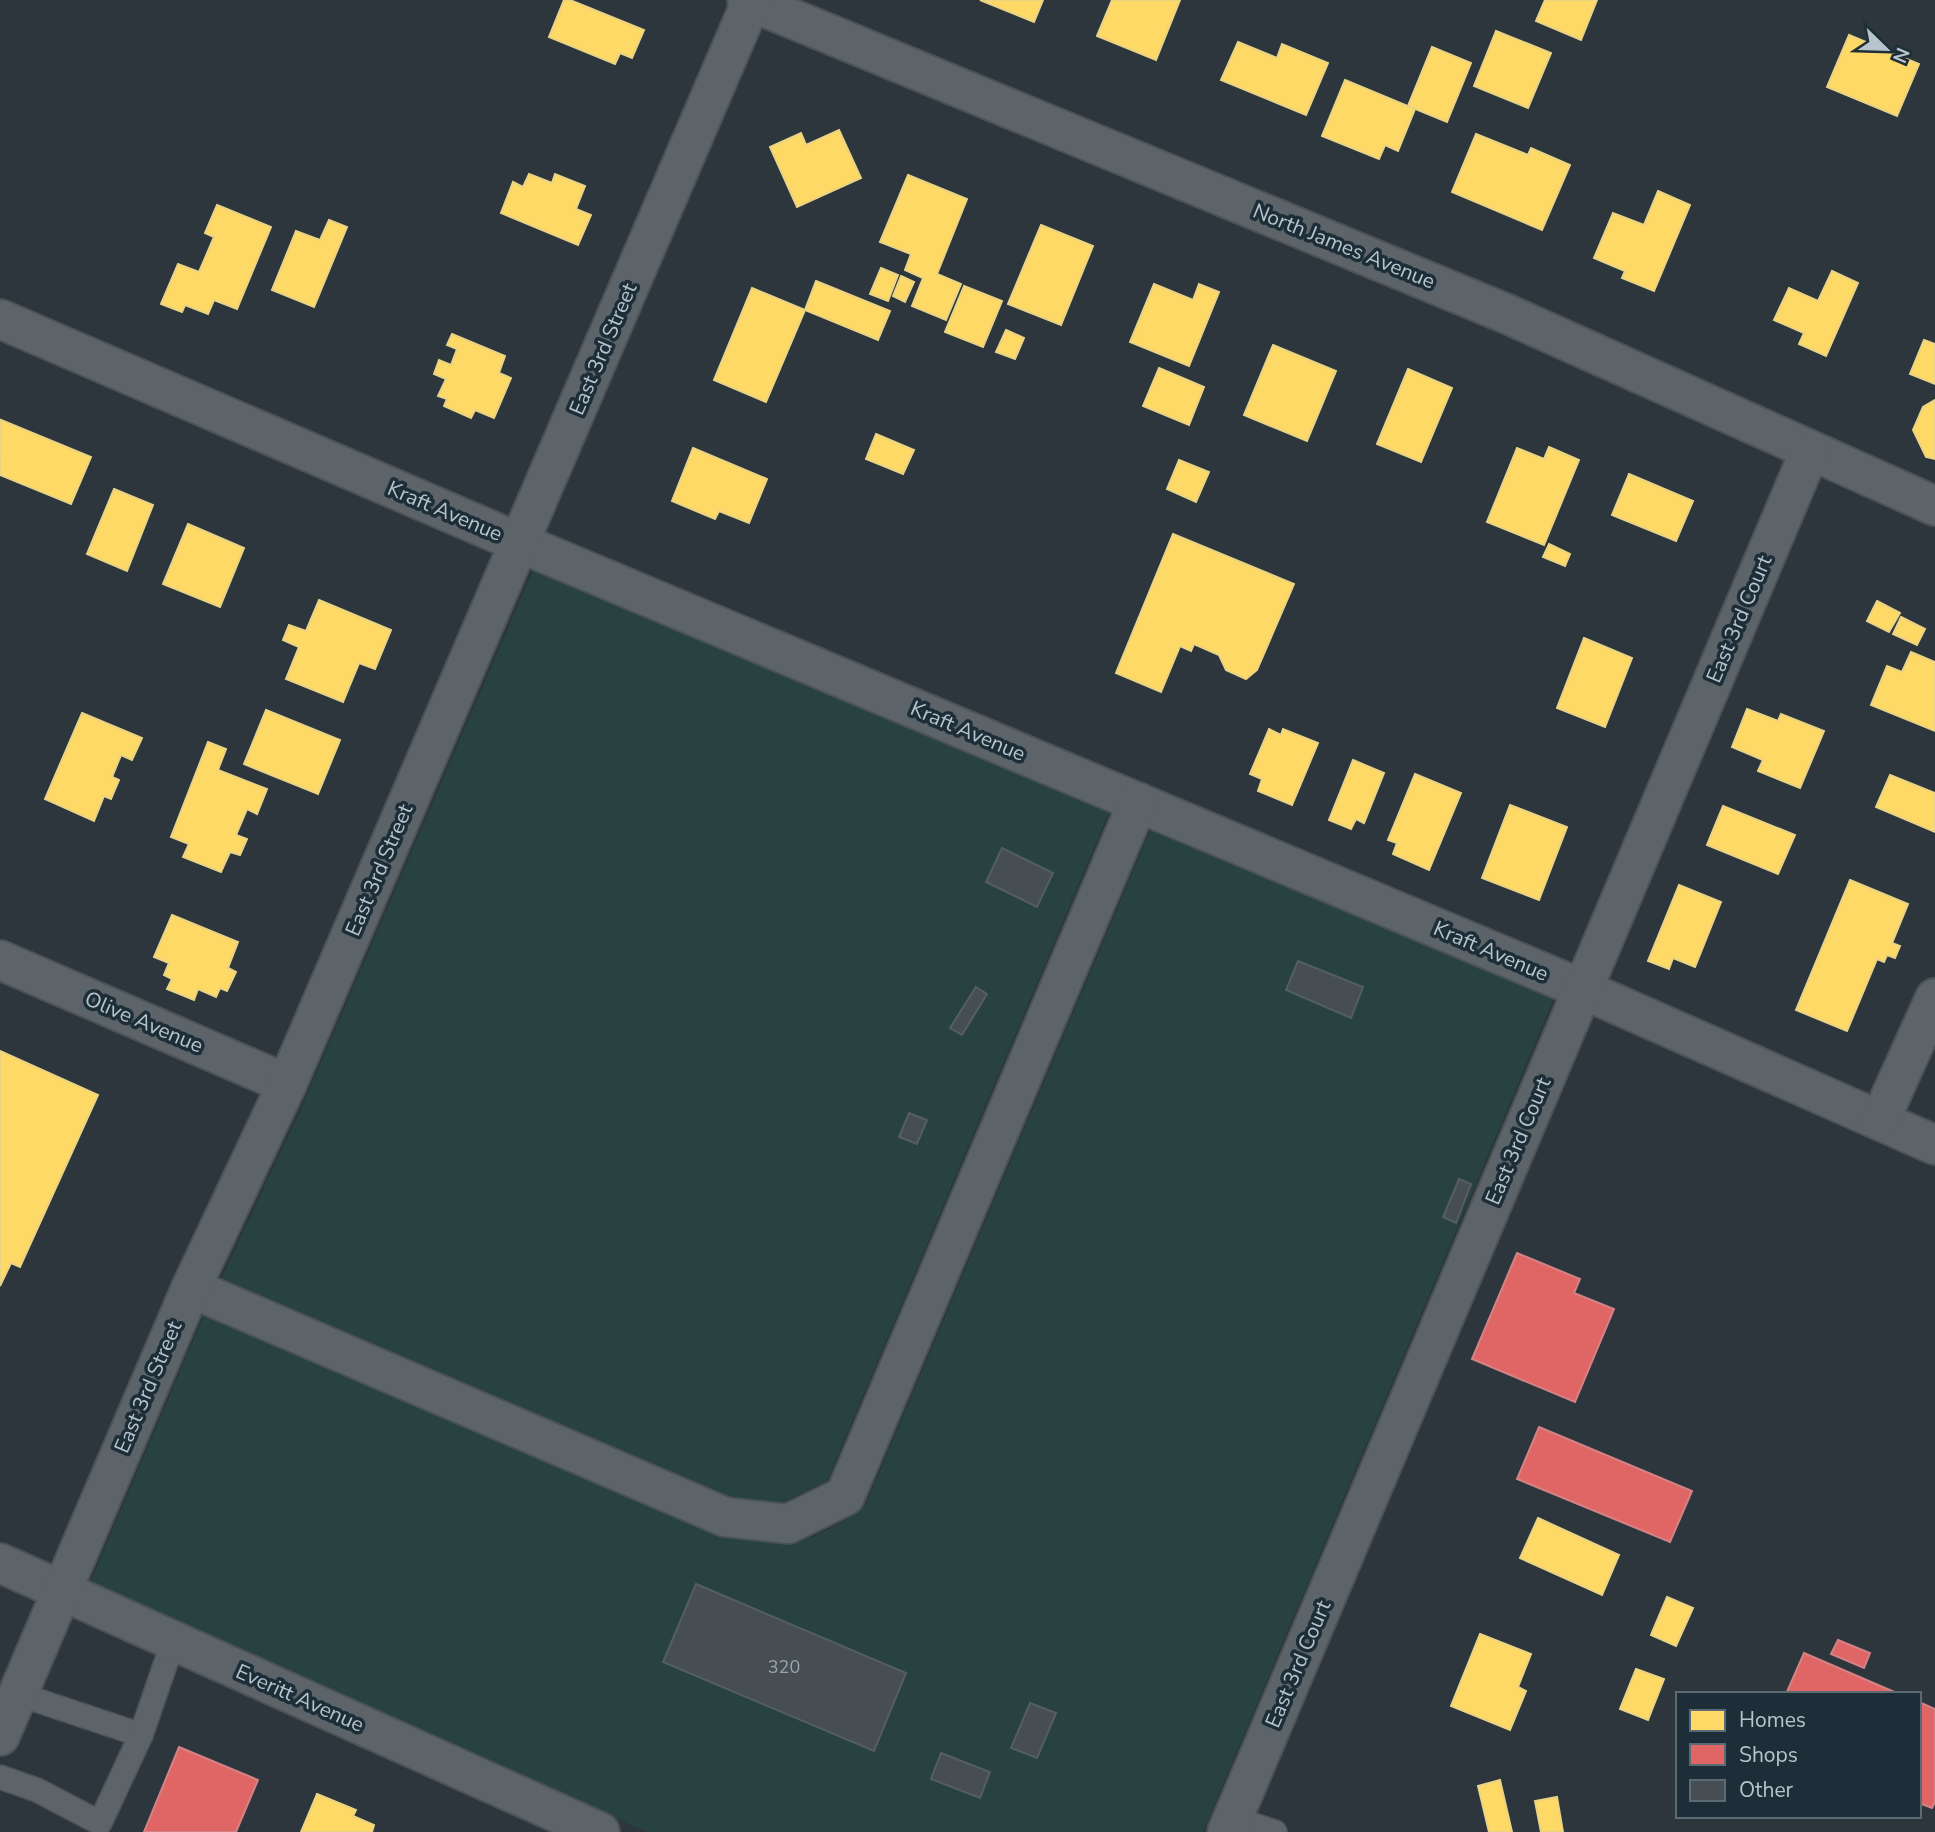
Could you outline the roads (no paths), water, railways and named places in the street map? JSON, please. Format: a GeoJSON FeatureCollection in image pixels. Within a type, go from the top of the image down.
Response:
{"type":"FeatureCollection","features":[{"type":"Feature","properties":{"kind":"street","name":"North James Avenue"},"geometry":{"type":"LineString","coordinates":[[750,1],[1507,314],[1935,506]]}},
{"type":"Feature","properties":{"kind":"street","name":"East 3rd Street"},"geometry":{"type":"LineString","coordinates":[[0,1736],[191,1288],[287,1084],[750,1]]}},
{"type":"Feature","properties":{"kind":"street","name":"Kraft Avenue"},"geometry":{"type":"LineString","coordinates":[[0,319],[520,543],[1582,989],[1935,1145]]}},
{"type":"Feature","properties":{"kind":"street","name":"East 3rd Court"},"geometry":{"type":"LineString","coordinates":[[1230,1825],[1810,452]]}},
{"type":"Feature","properties":{"kind":"street"},"geometry":{"type":"LineString","coordinates":[[191,1288],[724,1517],[788,1524],[845,1496],[1138,803]]}},
{"type":"Feature","properties":{"kind":"street","name":"Olive Avenue"},"geometry":{"type":"LineString","coordinates":[[0,960],[287,1084]]}},
{"type":"Feature","properties":{"kind":"street"},"geometry":{"type":"LineString","coordinates":[[1880,1121],[1935,998]]}},
{"type":"Feature","properties":{"kind":"street","name":"Everitt Avenue"},"geometry":{"type":"LineString","coordinates":[[0,1563],[600,1832]]}},
{"type":"Feature","properties":{"kind":"lane"},"geometry":{"type":"LineString","coordinates":[[0,1777],[37,1790],[100,1823],[141,1735],[173,1642]]}},
{"type":"Feature","properties":{"kind":"lane"},"geometry":{"type":"LineString","coordinates":[[18,1694],[141,1735]]}},
{"type":"Feature","properties":{"kind":"lane"},"geometry":{"type":"LineString","coordinates":[[1230,1825],[1275,1832]]}}]}
